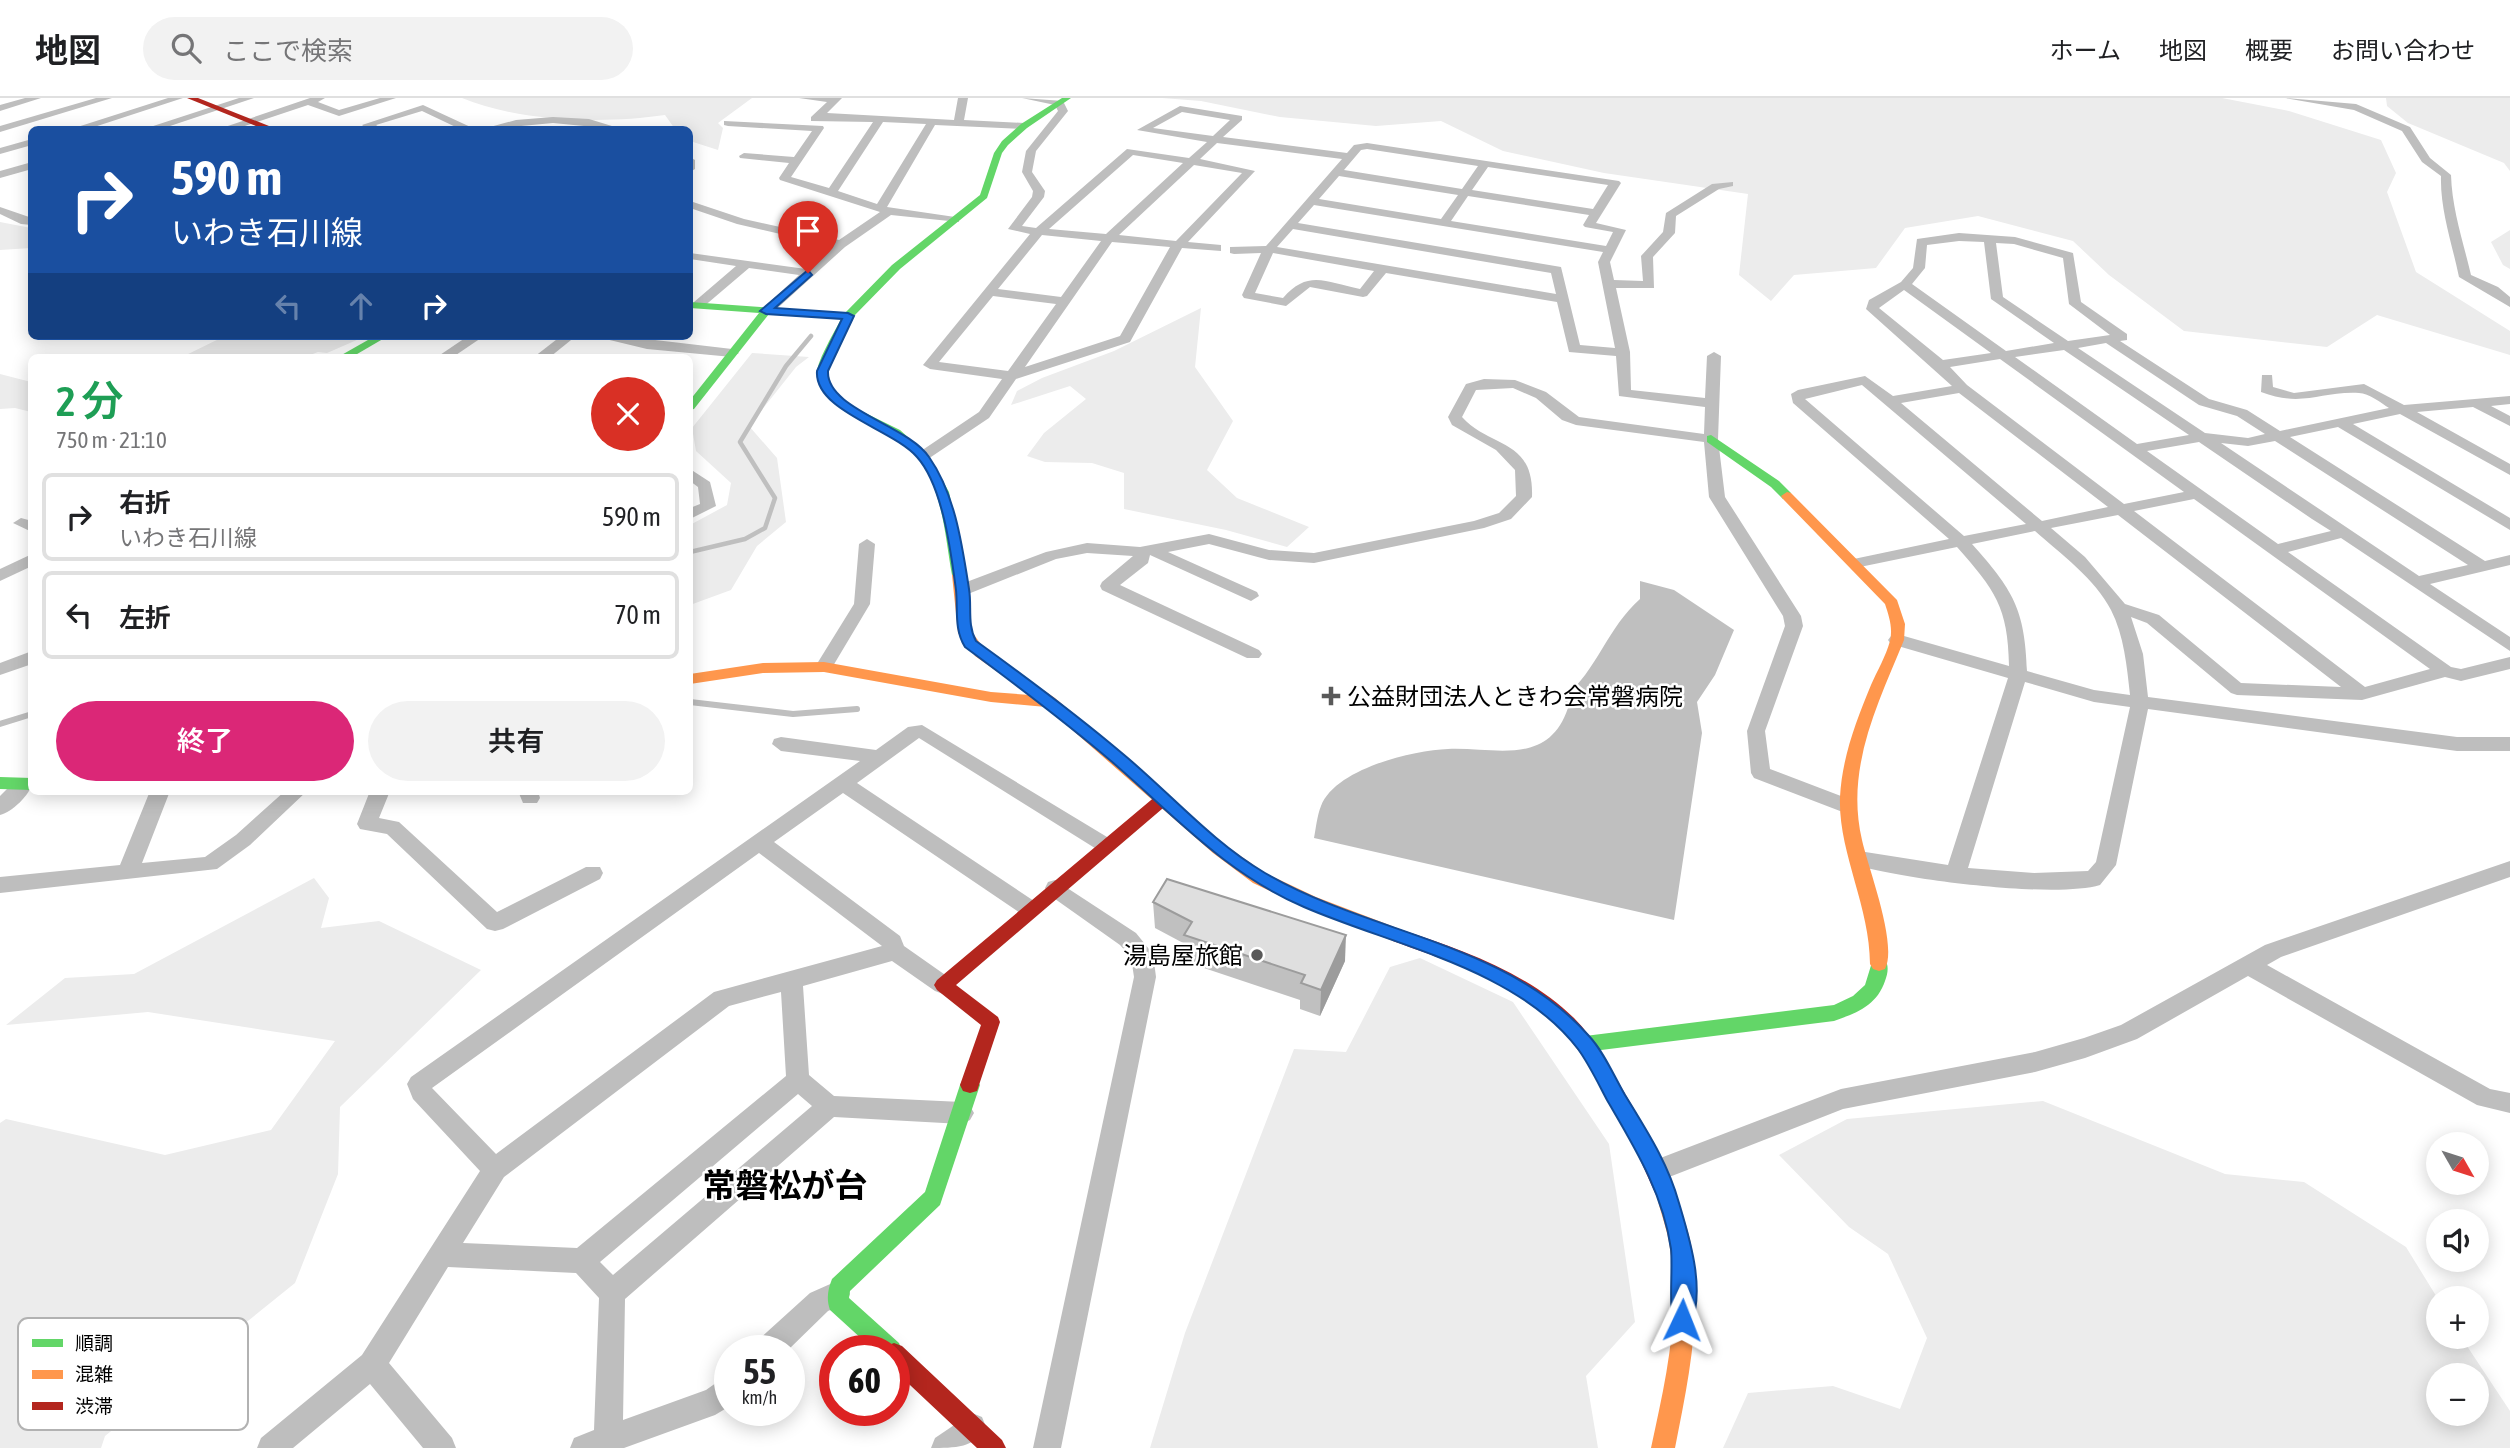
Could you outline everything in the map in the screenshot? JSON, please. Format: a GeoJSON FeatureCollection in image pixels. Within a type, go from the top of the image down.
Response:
{"type":"FeatureCollection","features":[{"type":"Feature","properties":{"kind":"street"},"geometry":{"type":"LineString","coordinates":[[0,108],[36,98]]}},
{"type":"Feature","properties":{"kind":"street"},"geometry":{"type":"LineString","coordinates":[[2,127],[107,98]]}},
{"type":"Feature","properties":{"kind":"street"},"geometry":{"type":"LineString","coordinates":[[86,126],[178,98]]}},
{"type":"Feature","properties":{"kind":"street"},"geometry":{"type":"LineString","coordinates":[[191,98],[266,126]]}},
{"type":"Feature","properties":{"kind":"street"},"geometry":{"type":"LineString","coordinates":[[159,126],[249,98]]}},
{"type":"Feature","properties":{"kind":"street"},"geometry":{"type":"LineString","coordinates":[[233,126],[320,98]]}},
{"type":"Feature","properties":{"kind":"street"},"geometry":{"type":"LineString","coordinates":[[309,102],[338,113],[391,98]]}},
{"type":"Feature","properties":{"kind":"street"},"geometry":{"type":"LineString","coordinates":[[804,98],[836,99]]}},
{"type":"Feature","properties":{"kind":"street"},"geometry":{"type":"LineString","coordinates":[[958,123],[963,98]]}},
{"type":"Feature","properties":{"kind":"street"},"geometry":{"type":"LineString","coordinates":[[1027,98],[1063,101]]}},
{"type":"Feature","properties":{"kind":"street"},"geometry":{"type":"LineString","coordinates":[[2290,98],[2356,102],[2410,132],[2426,160],[2446,175],[2446,204],[2453,219],[2465,277],[2494,290],[2510,303]]}},
{"type":"Feature","properties":{"kind":"street"},"geometry":{"type":"LineString","coordinates":[[807,128],[836,99]]}},
{"type":"Feature","properties":{"kind":"street"},"geometry":{"type":"LineString","coordinates":[[1063,101],[1024,126],[998,153],[984,195],[896,267],[848,316],[822,371],[827,391],[845,407],[896,433],[923,456],[943,492],[962,590],[965,633],[971,644],[1049,702],[1219,849],[1259,878],[1310,902],[1492,972],[1527,992],[1585,1044],[1659,1170],[1681,1248],[1685,1294],[1678,1372],[1663,1448]]}},
{"type":"Feature","properties":{"kind":"street"},"geometry":{"type":"LineString","coordinates":[[1063,101],[1063,111],[1031,151],[1027,172],[1039,191],[1038,197],[1014,229],[1217,248]]}},
{"type":"Feature","properties":{"kind":"street"},"geometry":{"type":"LineString","coordinates":[[369,126],[367,125],[423,108],[463,126]]}},
{"type":"Feature","properties":{"kind":"street"},"geometry":{"type":"LineString","coordinates":[[923,456],[984,415],[1108,239],[1217,137],[1238,118],[1180,109],[1142,130],[1217,137],[1349,157]]}},
{"type":"Feature","properties":{"kind":"street"},"geometry":{"type":"LineString","coordinates":[[819,116],[1024,126]]}},
{"type":"Feature","properties":{"kind":"street"},"geometry":{"type":"LineString","coordinates":[[831,193],[880,119]]}},
{"type":"Feature","properties":{"kind":"street"},"geometry":{"type":"LineString","coordinates":[[504,126],[524,122],[572,122],[601,123],[609,126]]}},
{"type":"Feature","properties":{"kind":"street"},"geometry":{"type":"LineString","coordinates":[[693,403],[766,311],[841,244],[885,210],[932,122]]}},
{"type":"Feature","properties":{"kind":"street"},"geometry":{"type":"LineString","coordinates":[[728,123],[819,128],[784,178],[885,210],[956,220]]}},
{"type":"Feature","properties":{"kind":"street"},"geometry":{"type":"LineString","coordinates":[[2,127],[28,137]]}},
{"type":"Feature","properties":{"kind":"street"},"geometry":{"type":"LineString","coordinates":[[0,151],[28,140]]}},
{"type":"Feature","properties":{"kind":"street"},"geometry":{"type":"LineString","coordinates":[[1383,268],[1363,293],[1310,283],[1301,285],[1286,302],[1248,295],[1269,249],[1358,147],[1367,146],[1615,184],[1589,225],[1620,230],[1604,262],[1623,352],[1624,393],[1711,403]]}},
{"type":"Feature","properties":{"kind":"street"},"geometry":{"type":"LineString","coordinates":[[1131,151],[1192,161],[1250,171],[1177,246],[1125,339],[1011,376],[930,365],[1039,231],[1131,151]]}},
{"type":"Feature","properties":{"kind":"street"},"geometry":{"type":"LineString","coordinates":[[744,156],[797,160]]}},
{"type":"Feature","properties":{"kind":"street"},"geometry":{"type":"LineString","coordinates":[[1444,223],[1485,164]]}},
{"type":"Feature","properties":{"kind":"street"},"geometry":{"type":"LineString","coordinates":[[0,174],[28,166]]}},
{"type":"Feature","properties":{"kind":"street"},"geometry":{"type":"LineString","coordinates":[[1336,172],[1596,213]]}},
{"type":"Feature","properties":{"kind":"street"},"geometry":{"type":"LineString","coordinates":[[1610,284],[1650,285],[1647,257],[1669,233],[1670,215],[1716,186],[1729,184]]}},
{"type":"Feature","properties":{"kind":"street"},"geometry":{"type":"LineString","coordinates":[[1310,201],[1444,223],[1557,270],[1574,349],[1623,352]]}},
{"type":"Feature","properties":{"kind":"street"},"geometry":{"type":"LineString","coordinates":[[693,205],[741,222],[841,244]]}},
{"type":"Feature","properties":{"kind":"street"},"geometry":{"type":"LineString","coordinates":[[0,210],[28,222]]}},
{"type":"Feature","properties":{"kind":"street"},"geometry":{"type":"LineString","coordinates":[[1289,225],[1505,247],[1610,250]]}},
{"type":"Feature","properties":{"kind":"street"},"geometry":{"type":"LineString","coordinates":[[1940,365],[2122,337],[2075,304],[2068,256],[2015,240],[1959,237],[1921,242],[1919,268],[1905,285],[1873,303],[1872,309],[1940,365],[1962,388],[2362,694]]}},
{"type":"Feature","properties":{"kind":"street"},"geometry":{"type":"LineString","coordinates":[[1990,239],[1997,299],[2510,645]]}},
{"type":"Feature","properties":{"kind":"street"},"geometry":{"type":"LineString","coordinates":[[1234,250],[1269,249],[1563,299]]}},
{"type":"Feature","properties":{"kind":"street"},"geometry":{"type":"LineString","coordinates":[[693,256],[808,273]]}},
{"type":"Feature","properties":{"kind":"street"},"geometry":{"type":"LineString","coordinates":[[693,304],[745,265]]}},
{"type":"Feature","properties":{"kind":"street"},"geometry":{"type":"LineString","coordinates":[[1905,285],[2445,671],[2461,675],[2510,663]]}},
{"type":"Feature","properties":{"kind":"street"},"geometry":{"type":"LineString","coordinates":[[991,292],[1064,301]]}},
{"type":"Feature","properties":{"kind":"street"},"geometry":{"type":"LineString","coordinates":[[693,305],[848,316]]}},
{"type":"Feature","properties":{"kind":"street"},"geometry":{"type":"LineString","coordinates":[[2108,339],[2204,402],[2242,413],[2483,566]]}},
{"type":"Feature","properties":{"kind":"street"},"geometry":{"type":"LineString","coordinates":[[350,354],[376,340]]}},
{"type":"Feature","properties":{"kind":"street"},"geometry":{"type":"LineString","coordinates":[[449,354],[471,340]]}},
{"type":"Feature","properties":{"kind":"street"},"geometry":{"type":"LineString","coordinates":[[545,354],[564,340]]}},
{"type":"Feature","properties":{"kind":"street"},"geometry":{"type":"LineString","coordinates":[[652,342],[732,353]]}},
{"type":"Feature","properties":{"kind":"street"},"geometry":{"type":"LineString","coordinates":[[1714,356],[1711,439],[1717,497],[1792,616],[1794,626],[1756,731],[1761,772],[1847,806]]}},
{"type":"Feature","properties":{"kind":"street"},"geometry":{"type":"LineString","coordinates":[[2267,378],[2266,389],[2284,396],[2364,387],[2510,470]]}},
{"type":"Feature","properties":{"kind":"street"},"geometry":{"type":"LineString","coordinates":[[1859,859],[1955,875],[2068,881],[2093,879],[2106,865],[2140,704],[2134,654],[2119,608],[2079,560],[1865,380],[1807,390],[1798,394],[1798,400],[1960,541],[1988,572],[2009,603],[2017,635],[2018,675],[1955,875]]}},
{"type":"Feature","properties":{"kind":"street"},"geometry":{"type":"LineString","coordinates":[[962,590],[1052,555],[1087,548],[1147,552],[1188,541],[1209,539],[1269,555],[1314,558],[1478,525],[1504,516],[1524,497],[1525,476],[1501,447],[1465,428],[1455,417],[1471,387],[1484,383],[1524,387],[1576,421],[1711,439],[1775,484],[1892,603],[1898,624],[1897,640],[1853,762],[1847,806],[1880,949],[1879,976],[1873,992],[1858,1005],[1834,1013],[1585,1044]]}},
{"type":"Feature","properties":{"kind":"street"},"geometry":{"type":"LineString","coordinates":[[1891,401],[1962,388]]}},
{"type":"Feature","properties":{"kind":"street"},"geometry":{"type":"LineString","coordinates":[[2134,449],[2202,437],[2248,442],[2403,409],[2473,401],[2510,400]]}},
{"type":"Feature","properties":{"kind":"street"},"geometry":{"type":"LineString","coordinates":[[2473,401],[2510,422]]}},
{"type":"Feature","properties":{"kind":"street"},"geometry":{"type":"LineString","coordinates":[[2340,422],[2510,525]]}},
{"type":"Feature","properties":{"kind":"street"},"geometry":{"type":"LineString","coordinates":[[693,476],[705,485],[708,506],[693,513]]}},
{"type":"Feature","properties":{"kind":"street"},"geometry":{"type":"LineString","coordinates":[[1855,563],[2197,494]]}},
{"type":"Feature","properties":{"kind":"street"},"geometry":{"type":"LineString","coordinates":[[2275,550],[2343,533]]}},
{"type":"Feature","properties":{"kind":"street"},"geometry":{"type":"LineString","coordinates":[[824,667],[862,604],[867,544]]}},
{"type":"Feature","properties":{"kind":"street"},"geometry":{"type":"LineString","coordinates":[[1147,552],[1251,596]]}},
{"type":"Feature","properties":{"kind":"street"},"geometry":{"type":"LineString","coordinates":[[1147,552],[1142,560],[1108,586],[1253,654]]}},
{"type":"Feature","properties":{"kind":"street"},"geometry":{"type":"LineString","coordinates":[[2416,582],[2510,560]]}},
{"type":"Feature","properties":{"kind":"street"},"geometry":{"type":"LineString","coordinates":[[0,576],[28,561]]}},
{"type":"Feature","properties":{"kind":"street"},"geometry":{"type":"LineString","coordinates":[[2119,608],[2153,619],[2237,689],[2362,694],[2445,671]]}},
{"type":"Feature","properties":{"kind":"street"},"geometry":{"type":"LineString","coordinates":[[1897,640],[2094,696],[2140,704],[2457,744],[2510,744]]}},
{"type":"Feature","properties":{"kind":"street"},"geometry":{"type":"LineString","coordinates":[[0,669],[28,658]]}},
{"type":"Feature","properties":{"kind":"street"},"geometry":{"type":"LineString","coordinates":[[693,679],[763,668],[824,667],[991,697],[1049,702]]}},
{"type":"Feature","properties":{"kind":"street"},"geometry":{"type":"LineString","coordinates":[[495,1169],[421,1092],[419,1084],[915,732],[922,731],[1105,845]]}},
{"type":"Feature","properties":{"kind":"street"},"geometry":{"type":"LineString","coordinates":[[781,744],[879,757]]}},
{"type":"Feature","properties":{"kind":"street"},"geometry":{"type":"LineString","coordinates":[[0,783],[27,785]]}},
{"type":"Feature","properties":{"kind":"street"},"geometry":{"type":"LineString","coordinates":[[842,783],[1030,909]]}},
{"type":"Feature","properties":{"kind":"street"},"geometry":{"type":"LineString","coordinates":[[0,808],[27,785]]}},
{"type":"Feature","properties":{"kind":"street"},"geometry":{"type":"LineString","coordinates":[[128,872],[158,795]]}},
{"type":"Feature","properties":{"kind":"street"},"geometry":{"type":"LineString","coordinates":[[0,885],[210,864],[243,840],[293,795]]}},
{"type":"Feature","properties":{"kind":"street"},"geometry":{"type":"LineString","coordinates":[[378,795],[367,824],[392,827],[495,923],[593,873]]}},
{"type":"Feature","properties":{"kind":"street"},"geometry":{"type":"LineString","coordinates":[[943,985],[1105,845],[1163,799]]}},
{"type":"Feature","properties":{"kind":"street"},"geometry":{"type":"LineString","coordinates":[[759,842],[892,942],[895,951],[991,1022],[933,1198],[840,1286],[836,1294],[819,1302],[784,1335]]}},
{"type":"Feature","properties":{"kind":"street"},"geometry":{"type":"LineString","coordinates":[[1659,1170],[1841,1098],[2035,1062],[2085,1048],[2129,1032],[2273,951],[2510,869]]}},
{"type":"Feature","properties":{"kind":"street"},"geometry":{"type":"LineString","coordinates":[[1047,1448],[1145,977],[1142,954],[1128,939],[1055,888]]}},
{"type":"Feature","properties":{"kind":"street"},"geometry":{"type":"LineString","coordinates":[[271,1448],[372,1365],[495,1169],[722,999],[895,951]]}},
{"type":"Feature","properties":{"kind":"street"},"geometry":{"type":"LineString","coordinates":[[2246,964],[2485,1098],[2510,1103]]}},
{"type":"Feature","properties":{"kind":"street"},"geometry":{"type":"LineString","coordinates":[[791,980],[798,1080],[829,1106],[962,1113]]}},
{"type":"Feature","properties":{"kind":"street"},"geometry":{"type":"LineString","coordinates":[[443,1254],[582,1261],[798,1080]]}},
{"type":"Feature","properties":{"kind":"street"},"geometry":{"type":"LineString","coordinates":[[714,1401],[596,1444],[612,1293],[829,1106]]}},
{"type":"Feature","properties":{"kind":"street"},"geometry":{"type":"LineString","coordinates":[[582,1261],[612,1293]]}},
{"type":"Feature","properties":{"kind":"street"},"geometry":{"type":"LineString","coordinates":[[836,1294],[838,1302],[873,1335]]}},
{"type":"Feature","properties":{"kind":"street"},"geometry":{"type":"LineString","coordinates":[[372,1365],[442,1448]]}},
{"type":"Feature","properties":{"kind":"street"},"geometry":{"type":"LineString","coordinates":[[910,1370],[994,1448]]}},
{"type":"Feature","properties":{"kind":"street"},"geometry":{"type":"LineString","coordinates":[[945,1448],[972,1427]]}},
{"type":"Feature","properties":{"kind":"shaded area"},"geometry":{"type":"Polygon","coordinates":[[[462,98],[752,98],[718,123],[723,128],[718,150],[693,142],[693,126],[673,126],[665,115],[615,120],[562,119],[485,106],[462,98]]]}},
{"type":"Feature","properties":{"kind":"shaded area"},"geometry":{"type":"Polygon","coordinates":[[[1162,98],[2222,98],[2289,111],[2381,140],[2396,173],[2387,192],[2416,272],[2510,331],[2510,355],[2377,315],[2327,347],[2184,331],[2109,275],[2073,241],[1978,216],[1905,228],[1876,268],[1794,275],[1771,301],[1739,275],[1748,194],[1604,173],[1503,151],[1441,121],[1376,126],[1280,117],[1201,101],[1162,98]]]}},
{"type":"Feature","properties":{"kind":"shaded area"},"geometry":{"type":"Polygon","coordinates":[[[2386,98],[2510,98],[2510,171],[2504,163],[2408,123],[2387,106],[2386,98]]]}},
{"type":"Feature","properties":{"kind":"shaded area"},"geometry":{"type":"Polygon","coordinates":[[[0,222],[28,227],[28,248],[0,250],[0,222]]]}},
{"type":"Feature","properties":{"kind":"shaded area"},"geometry":{"type":"Polygon","coordinates":[[[2510,230],[2510,269],[2503,265],[2491,242],[2510,230]]]}},
{"type":"Feature","properties":{"kind":"shaded area"},"geometry":{"type":"Polygon","coordinates":[[[1201,308],[1195,367],[1233,421],[1207,470],[1237,498],[1309,527],[1287,547],[1226,530],[1124,509],[1124,473],[1092,463],[1045,462],[1027,456],[1044,433],[1086,399],[1070,386],[1011,405],[1017,391],[1042,378],[1114,351],[1201,308]]]}},
{"type":"Feature","properties":{"kind":"shaded area"},"geometry":{"type":"Polygon","coordinates":[[[217,340],[357,340],[327,353],[188,354],[217,340]]]}},
{"type":"Feature","properties":{"kind":"shaded area"},"geometry":{"type":"Polygon","coordinates":[[[752,353],[809,357],[796,367],[749,426],[777,458],[786,522],[757,546],[731,590],[693,604],[693,523],[727,505],[731,483],[696,451],[693,427],[752,353]]]}},
{"type":"Feature","properties":{"kind":"shaded area"},"geometry":{"type":"Polygon","coordinates":[[[0,374],[28,381],[28,411],[15,408],[0,409],[0,374]]]}},
{"type":"Feature","properties":{"kind":"shaded area"},"geometry":{"type":"Polygon","coordinates":[[[1640,581],[1674,590],[1734,630],[1715,675],[1697,702],[1702,733],[1674,920],[1314,838],[1321,806],[1329,793],[1358,772],[1415,753],[1448,749],[1518,750],[1547,739],[1559,727],[1568,708],[1564,698],[1585,675],[1619,622],[1640,599],[1640,581]]]}},
{"type":"Feature","properties":{"kind":"shaded area"},"geometry":{"type":"Polygon","coordinates":[[[314,878],[329,898],[321,928],[379,921],[481,970],[340,1107],[338,1174],[295,1283],[248,1321],[248,1318],[18,1318],[18,1430],[112,1430],[105,1436],[101,1448],[0,1448],[0,1123],[6,1119],[165,1155],[271,1130],[335,1041],[148,1012],[6,1025],[65,978],[134,974],[314,878]]]}},
{"type":"Feature","properties":{"kind":"shaded area"},"geometry":{"type":"Polygon","coordinates":[[[1420,958],[1513,1002],[1609,1144],[1635,1322],[1586,1376],[1598,1448],[1150,1448],[1185,1333],[1294,1049],[1346,1052],[1390,967],[1420,958]]]}},
{"type":"Feature","properties":{"kind":"shaded area"},"geometry":{"type":"Polygon","coordinates":[[[2043,1101],[2225,1174],[2304,1182],[2406,1247],[2430,1286],[2426,1286],[2426,1349],[2469,1349],[2478,1363],[2426,1363],[2426,1426],[2489,1426],[2489,1379],[2510,1411],[2510,1448],[1723,1448],[1748,1393],[1833,1386],[1900,1409],[1927,1338],[1888,1254],[1849,1227],[1779,1155],[1847,1119],[2043,1101]]]}},
{"type":"Feature","properties":{"kind":"building"},"geometry":{"type":"Polygon","coordinates":[[[1167,879],[1346,935],[1321,990],[1301,983],[1305,975],[1184,935],[1192,922],[1153,902],[1167,879]]]}},
{"type":"Feature","properties":{"kind":"waterway"},"geometry":{"type":"LineString","coordinates":[[693,551],[745,539],[765,528],[775,498],[740,442],[786,366],[811,336]]}},
{"type":"Feature","properties":{"kind":"waterway"},"geometry":{"type":"LineString","coordinates":[[693,702],[793,714],[857,709]]}},
{"type":"Feature","properties":{"kind":"waterway"},"geometry":{"type":"LineString","coordinates":[[0,724],[28,715]]}},
{"type":"Feature","properties":{"kind":"traffic: fast"},"geometry":{"type":"LineString","coordinates":[[959,575],[943,492],[923,456],[896,433],[845,407],[826,391],[822,371],[848,316],[896,267],[984,196],[998,153],[1005,143],[1024,126],[1067,98]]}},
{"type":"Feature","properties":{"kind":"traffic: fast"},"geometry":{"type":"LineString","coordinates":[[693,305],[848,316]]}},
{"type":"Feature","properties":{"kind":"traffic: fast"},"geometry":{"type":"LineString","coordinates":[[693,403],[766,311]]}},
{"type":"Feature","properties":{"kind":"traffic: fast"},"geometry":{"type":"LineString","coordinates":[[350,354],[376,340]]}},
{"type":"Feature","properties":{"kind":"traffic: fast"},"geometry":{"type":"LineString","coordinates":[[1711,439],[1775,484],[1787,496]]}},
{"type":"Feature","properties":{"kind":"traffic: fast"},"geometry":{"type":"LineString","coordinates":[[0,783],[28,784]]}},
{"type":"Feature","properties":{"kind":"traffic: fast"},"geometry":{"type":"LineString","coordinates":[[1585,1044],[1834,1013],[1866,997],[1875,983],[1879,964]]}},
{"type":"Feature","properties":{"kind":"traffic: fast"},"geometry":{"type":"LineString","coordinates":[[874,1335],[838,1302],[840,1286],[933,1198],[970,1085]]}},
{"type":"Feature","properties":{"kind":"traffic: slow"},"geometry":{"type":"LineString","coordinates":[[1787,496],[1892,603],[1898,624],[1897,640],[1869,706],[1849,777],[1850,824],[1877,929],[1879,964]]}},
{"type":"Feature","properties":{"kind":"traffic: slow"},"geometry":{"type":"LineString","coordinates":[[959,575],[965,633],[980,653],[1050,702],[1219,849],[1259,878],[1310,902],[1399,936]]}},
{"type":"Feature","properties":{"kind":"traffic: slow"},"geometry":{"type":"LineString","coordinates":[[693,679],[763,668],[824,667],[991,697],[1050,702]]}},
{"type":"Feature","properties":{"kind":"traffic: slow"},"geometry":{"type":"LineString","coordinates":[[1663,1448],[1681,1349],[1685,1299],[1681,1249],[1667,1197]]}},
{"type":"Feature","properties":{"kind":"traffic: jam"},"geometry":{"type":"LineString","coordinates":[[191,98],[264,126]]}},
{"type":"Feature","properties":{"kind":"traffic: jam"},"geometry":{"type":"LineString","coordinates":[[970,1085],[991,1022],[943,985],[1163,799]]}},
{"type":"Feature","properties":{"kind":"traffic: jam"},"geometry":{"type":"LineString","coordinates":[[1399,936],[1502,977],[1548,1006],[1569,1024],[1591,1053],[1635,1128],[1667,1197]]}},
{"type":"Feature","properties":{"kind":"traffic: jam"},"geometry":{"type":"LineString","coordinates":[[910,1369],[994,1448]]}},
{"type":"Feature","properties":{"kind":"place","name":"公益財団法人ときわ会常磐病院"},"geometry":{"type":"Point","coordinates":[1331,696]}},
{"type":"Feature","properties":{"kind":"place","name":"湯島屋旅館"},"geometry":{"type":"Point","coordinates":[1257,955]}},
{"type":"Feature","properties":{"kind":"district","name":"常磐松が台"},"geometry":{"type":"Point","coordinates":[785,1185]}},
{"type":"Feature","properties":{"kind":"route"},"geometry":{"type":"LineString","coordinates":[[808,273],[766,311],[848,316],[843,332],[822,371],[822,380],[834,400],[896,433],[923,456],[934,474],[943,492],[962,590],[965,633],[971,644],[1118,758],[1219,849],[1259,878],[1310,902],[1492,972],[1527,992],[1557,1015],[1585,1044],[1659,1170],[1681,1248],[1685,1294],[1682,1320]]}}]}
